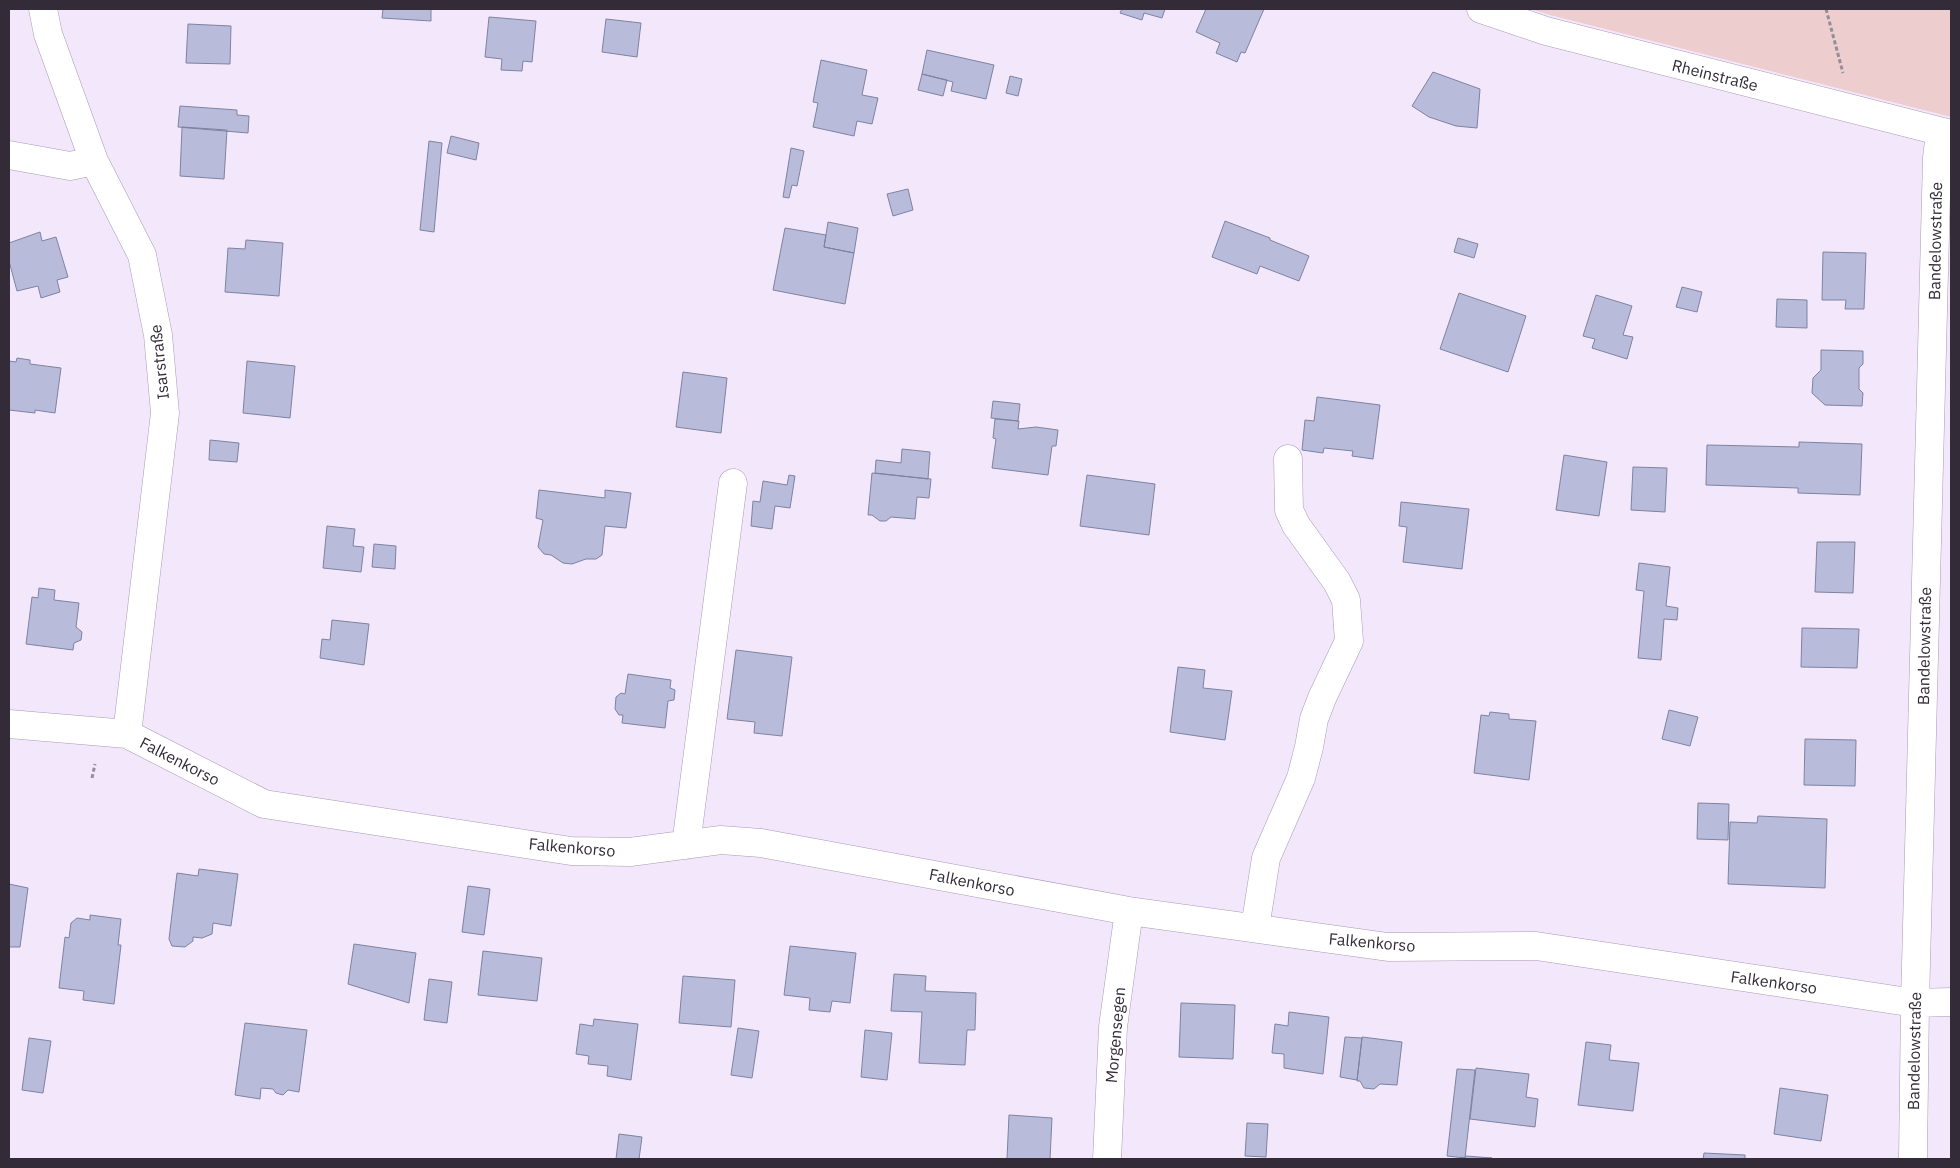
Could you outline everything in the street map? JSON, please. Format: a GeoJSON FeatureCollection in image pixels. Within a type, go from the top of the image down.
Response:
{"type":"FeatureCollection","features":[{"type":"Feature","properties":{"kind":"street","name":"Isarstraße"},"geometry":{"type":"LineString","coordinates":[[43,9],[48,34],[94,161],[142,255],[158,335],[165,413],[128,734]]}},
{"type":"Feature","properties":{"kind":"street","name":"Rheinstraße"},"geometry":{"type":"LineString","coordinates":[[1481,9],[1546,31],[1946,134]]}},
{"type":"Feature","properties":{"kind":"street","name":"Bandelowstraße"},"geometry":{"type":"LineString","coordinates":[[1913,1159],[1915,1003],[1937,158],[1946,134]]}},
{"type":"Feature","properties":{"kind":"street"},"geometry":{"type":"LineString","coordinates":[[9,155],[70,166],[94,161]]}},
{"type":"Feature","properties":{"kind":"street"},"geometry":{"type":"LineString","coordinates":[[1255,928],[1266,858],[1300,778],[1309,747],[1314,719],[1348,641],[1346,600],[1337,582],[1296,525],[1289,510],[1288,459]]}},
{"type":"Feature","properties":{"kind":"street"},"geometry":{"type":"LineString","coordinates":[[686,844],[734,483]]}},
{"type":"Feature","properties":{"kind":"street","name":"Falkenkorso"},"geometry":{"type":"LineString","coordinates":[[9,724],[128,734],[264,804],[570,851],[630,852],[721,840],[761,843],[1129,911],[1388,947],[1536,946],[1915,1003],[1951,1002]]}},
{"type":"Feature","properties":{"kind":"street","name":"Morgensegen"},"geometry":{"type":"LineString","coordinates":[[1107,1159],[1113,1027],[1129,911]]}},
{"type":"Feature","properties":{"kind":"path"},"geometry":{"type":"LineString","coordinates":[[1826,9],[1853,110]]}},
{"type":"Feature","properties":{"kind":"shaded area"},"geometry":{"type":"Polygon","coordinates":[[[1530,9],[1951,9],[1951,117],[1550,15],[1530,9]]]}},
{"type":"Feature","properties":{"kind":"building"},"geometry":{"type":"Polygon","coordinates":[[[383,9],[431,9],[431,21],[382,18],[383,9]]]}},
{"type":"Feature","properties":{"kind":"building"},"geometry":{"type":"Polygon","coordinates":[[[1122,9],[1165,9],[1162,18],[1144,13],[1142,20],[1120,13],[1122,9]]]}},
{"type":"Feature","properties":{"kind":"building"},"geometry":{"type":"Polygon","coordinates":[[[1206,9],[1264,9],[1245,53],[1241,52],[1237,62],[1216,53],[1220,43],[1196,32],[1206,9]]]}},
{"type":"Feature","properties":{"kind":"building"},"geometry":{"type":"Polygon","coordinates":[[[489,17],[536,21],[532,62],[523,61],[522,71],[501,70],[502,59],[485,57],[489,17]]]}},
{"type":"Feature","properties":{"kind":"building"},"geometry":{"type":"Polygon","coordinates":[[[606,19],[641,23],[637,57],[602,52],[606,19]]]}},
{"type":"Feature","properties":{"kind":"building"},"geometry":{"type":"Polygon","coordinates":[[[188,24],[231,26],[230,64],[186,63],[188,24]]]}},
{"type":"Feature","properties":{"kind":"building"},"geometry":{"type":"Polygon","coordinates":[[[927,50],[994,65],[986,99],[951,91],[953,82],[922,74],[927,50]]]}},
{"type":"Feature","properties":{"kind":"building"},"geometry":{"type":"Polygon","coordinates":[[[821,60],[867,70],[862,95],[878,98],[872,124],[857,121],[854,136],[813,127],[818,103],[813,102],[821,60]]]}},
{"type":"Feature","properties":{"kind":"building"},"geometry":{"type":"Polygon","coordinates":[[[1433,72],[1480,89],[1477,128],[1456,126],[1429,117],[1412,106],[1433,72]]]}},
{"type":"Feature","properties":{"kind":"building"},"geometry":{"type":"Polygon","coordinates":[[[922,74],[947,80],[943,96],[918,90],[922,74]]]}},
{"type":"Feature","properties":{"kind":"building"},"geometry":{"type":"Polygon","coordinates":[[[1010,76],[1022,79],[1018,96],[1006,93],[1010,76]]]}},
{"type":"Feature","properties":{"kind":"building"},"geometry":{"type":"Polygon","coordinates":[[[180,106],[237,110],[237,115],[249,116],[248,133],[178,127],[180,106]]]}},
{"type":"Feature","properties":{"kind":"building"},"geometry":{"type":"Polygon","coordinates":[[[182,127],[227,130],[224,179],[180,176],[182,127]]]}},
{"type":"Feature","properties":{"kind":"building"},"geometry":{"type":"Polygon","coordinates":[[[451,136],[479,143],[476,160],[447,153],[451,136]]]}},
{"type":"Feature","properties":{"kind":"building"},"geometry":{"type":"Polygon","coordinates":[[[429,141],[442,143],[434,232],[420,230],[429,141]]]}},
{"type":"Feature","properties":{"kind":"building"},"geometry":{"type":"Polygon","coordinates":[[[791,148],[804,151],[797,186],[792,185],[789,198],[783,197],[791,148]]]}},
{"type":"Feature","properties":{"kind":"building"},"geometry":{"type":"Polygon","coordinates":[[[908,189],[913,210],[893,216],[887,194],[908,189]]]}},
{"type":"Feature","properties":{"kind":"building"},"geometry":{"type":"Polygon","coordinates":[[[1225,221],[1270,238],[1270,240],[1309,256],[1299,281],[1260,266],[1257,274],[1212,257],[1225,221]]]}},
{"type":"Feature","properties":{"kind":"building"},"geometry":{"type":"Polygon","coordinates":[[[828,222],[858,228],[854,253],[824,247],[828,222]]]}},
{"type":"Feature","properties":{"kind":"building"},"geometry":{"type":"Polygon","coordinates":[[[785,228],[826,235],[824,247],[854,253],[845,304],[773,290],[785,228]]]}},
{"type":"Feature","properties":{"kind":"building"},"geometry":{"type":"Polygon","coordinates":[[[40,232],[42,241],[56,237],[68,277],[57,280],[60,292],[41,298],[38,286],[17,291],[9,261],[9,243],[40,232]]]}},
{"type":"Feature","properties":{"kind":"building"},"geometry":{"type":"Polygon","coordinates":[[[1458,238],[1478,244],[1474,258],[1454,252],[1458,238]]]}},
{"type":"Feature","properties":{"kind":"building"},"geometry":{"type":"Polygon","coordinates":[[[246,240],[283,243],[279,296],[225,292],[228,248],[245,249],[246,240]]]}},
{"type":"Feature","properties":{"kind":"building"},"geometry":{"type":"Polygon","coordinates":[[[1823,252],[1866,253],[1864,309],[1845,309],[1846,300],[1822,300],[1823,252]]]}},
{"type":"Feature","properties":{"kind":"building"},"geometry":{"type":"Polygon","coordinates":[[[1682,287],[1702,292],[1697,312],[1676,307],[1682,287]]]}},
{"type":"Feature","properties":{"kind":"building"},"geometry":{"type":"Polygon","coordinates":[[[1459,293],[1526,316],[1508,372],[1440,349],[1459,293]]]}},
{"type":"Feature","properties":{"kind":"building"},"geometry":{"type":"Polygon","coordinates":[[[1596,295],[1632,306],[1623,335],[1633,337],[1627,359],[1592,348],[1595,339],[1583,336],[1596,295]]]}},
{"type":"Feature","properties":{"kind":"building"},"geometry":{"type":"Polygon","coordinates":[[[1777,299],[1807,300],[1807,328],[1776,327],[1777,299]]]}},
{"type":"Feature","properties":{"kind":"building"},"geometry":{"type":"Polygon","coordinates":[[[1821,350],[1863,351],[1863,364],[1859,368],[1859,389],[1863,393],[1862,406],[1825,405],[1812,393],[1813,378],[1821,370],[1821,350]]]}},
{"type":"Feature","properties":{"kind":"building"},"geometry":{"type":"Polygon","coordinates":[[[17,358],[30,360],[30,364],[61,368],[55,413],[35,410],[35,413],[9,410],[9,361],[16,362],[17,358]]]}},
{"type":"Feature","properties":{"kind":"building"},"geometry":{"type":"Polygon","coordinates":[[[247,361],[295,366],[290,418],[243,413],[247,361]]]}},
{"type":"Feature","properties":{"kind":"building"},"geometry":{"type":"Polygon","coordinates":[[[683,372],[727,378],[721,433],[676,427],[683,372]]]}},
{"type":"Feature","properties":{"kind":"building"},"geometry":{"type":"Polygon","coordinates":[[[1317,397],[1380,405],[1373,459],[1352,456],[1353,451],[1324,448],[1323,453],[1302,450],[1305,420],[1314,421],[1317,397]]]}},
{"type":"Feature","properties":{"kind":"building"},"geometry":{"type":"Polygon","coordinates":[[[993,401],[1020,404],[1018,421],[991,418],[993,401]]]}},
{"type":"Feature","properties":{"kind":"building"},"geometry":{"type":"Polygon","coordinates":[[[995,419],[1019,421],[1018,429],[1036,427],[1058,430],[1056,446],[1052,446],[1048,475],[992,468],[996,439],[993,438],[995,419]]]}},
{"type":"Feature","properties":{"kind":"building"},"geometry":{"type":"Polygon","coordinates":[[[210,440],[239,443],[237,462],[209,460],[210,440]]]}},
{"type":"Feature","properties":{"kind":"building"},"geometry":{"type":"Polygon","coordinates":[[[1799,442],[1862,444],[1860,495],[1798,493],[1798,488],[1706,485],[1707,445],[1799,447],[1799,442]]]}},
{"type":"Feature","properties":{"kind":"building"},"geometry":{"type":"Polygon","coordinates":[[[902,449],[930,452],[928,479],[875,473],[876,460],[901,463],[902,449]]]}},
{"type":"Feature","properties":{"kind":"building"},"geometry":{"type":"Polygon","coordinates":[[[1564,455],[1607,462],[1599,516],[1556,510],[1564,455]]]}},
{"type":"Feature","properties":{"kind":"building"},"geometry":{"type":"Polygon","coordinates":[[[1633,467],[1667,468],[1665,512],[1631,510],[1633,467]]]}},
{"type":"Feature","properties":{"kind":"building"},"geometry":{"type":"Polygon","coordinates":[[[872,473],[931,479],[929,498],[917,497],[915,519],[891,517],[886,521],[880,521],[872,515],[868,515],[872,473]]]}},
{"type":"Feature","properties":{"kind":"building"},"geometry":{"type":"Polygon","coordinates":[[[789,475],[795,476],[790,508],[775,506],[772,529],[751,526],[753,501],[760,502],[763,481],[787,485],[789,475]]]}},
{"type":"Feature","properties":{"kind":"building"},"geometry":{"type":"Polygon","coordinates":[[[1087,475],[1155,484],[1149,535],[1080,526],[1087,475]]]}},
{"type":"Feature","properties":{"kind":"building"},"geometry":{"type":"Polygon","coordinates":[[[539,490],[605,498],[605,490],[631,493],[626,528],[605,526],[602,555],[596,559],[586,559],[572,564],[563,563],[551,555],[544,554],[538,547],[543,520],[536,518],[539,490]]]}},
{"type":"Feature","properties":{"kind":"building"},"geometry":{"type":"Polygon","coordinates":[[[1401,502],[1469,509],[1462,569],[1403,562],[1407,527],[1399,526],[1401,502]]]}},
{"type":"Feature","properties":{"kind":"building"},"geometry":{"type":"Polygon","coordinates":[[[327,526],[355,529],[353,546],[364,547],[361,572],[323,568],[327,526]]]}},
{"type":"Feature","properties":{"kind":"building"},"geometry":{"type":"Polygon","coordinates":[[[1817,542],[1855,542],[1853,593],[1815,592],[1817,542]]]}},
{"type":"Feature","properties":{"kind":"building"},"geometry":{"type":"Polygon","coordinates":[[[374,544],[396,546],[395,569],[372,567],[374,544]]]}},
{"type":"Feature","properties":{"kind":"building"},"geometry":{"type":"Polygon","coordinates":[[[1639,563],[1670,567],[1666,606],[1678,608],[1677,620],[1664,619],[1661,660],[1638,658],[1644,591],[1636,590],[1639,563]]]}},
{"type":"Feature","properties":{"kind":"building"},"geometry":{"type":"Polygon","coordinates":[[[39,588],[55,590],[54,600],[79,603],[76,627],[82,632],[81,640],[74,643],[73,650],[26,644],[32,597],[38,598],[39,588]]]}},
{"type":"Feature","properties":{"kind":"building"},"geometry":{"type":"Polygon","coordinates":[[[332,620],[369,624],[364,665],[320,658],[322,639],[330,640],[332,620]]]}},
{"type":"Feature","properties":{"kind":"building"},"geometry":{"type":"Polygon","coordinates":[[[1802,628],[1859,629],[1857,668],[1801,667],[1802,628]]]}},
{"type":"Feature","properties":{"kind":"building"},"geometry":{"type":"Polygon","coordinates":[[[736,650],[792,657],[782,736],[754,733],[755,722],[727,719],[736,650]]]}},
{"type":"Feature","properties":{"kind":"building"},"geometry":{"type":"Polygon","coordinates":[[[1178,667],[1205,670],[1203,688],[1232,691],[1225,740],[1170,732],[1178,667]]]}},
{"type":"Feature","properties":{"kind":"building"},"geometry":{"type":"Polygon","coordinates":[[[628,674],[671,680],[670,688],[675,690],[674,700],[668,701],[665,728],[622,723],[623,715],[619,715],[615,709],[616,697],[621,693],[625,694],[628,674]]]}},
{"type":"Feature","properties":{"kind":"building"},"geometry":{"type":"Polygon","coordinates":[[[1669,710],[1698,717],[1690,746],[1662,739],[1669,710]]]}},
{"type":"Feature","properties":{"kind":"building"},"geometry":{"type":"Polygon","coordinates":[[[1490,712],[1509,714],[1509,719],[1536,721],[1529,780],[1474,773],[1481,715],[1489,716],[1490,712]]]}},
{"type":"Feature","properties":{"kind":"building"},"geometry":{"type":"Polygon","coordinates":[[[1805,739],[1856,740],[1855,786],[1804,785],[1805,739]]]}},
{"type":"Feature","properties":{"kind":"building"},"geometry":{"type":"Polygon","coordinates":[[[1698,803],[1729,804],[1728,840],[1697,839],[1698,803]]]}},
{"type":"Feature","properties":{"kind":"building"},"geometry":{"type":"Polygon","coordinates":[[[1758,816],[1827,819],[1825,888],[1728,884],[1730,822],[1757,823],[1758,816]]]}},
{"type":"Feature","properties":{"kind":"building"},"geometry":{"type":"Polygon","coordinates":[[[199,869],[238,874],[231,926],[213,923],[212,934],[202,938],[193,937],[193,941],[185,947],[172,946],[169,939],[177,873],[198,876],[199,869]]]}},
{"type":"Feature","properties":{"kind":"building"},"geometry":{"type":"Polygon","coordinates":[[[9,884],[28,888],[20,947],[9,947],[9,884]]]}},
{"type":"Feature","properties":{"kind":"building"},"geometry":{"type":"Polygon","coordinates":[[[468,886],[490,889],[484,935],[462,932],[468,886]]]}},
{"type":"Feature","properties":{"kind":"building"},"geometry":{"type":"Polygon","coordinates":[[[90,915],[121,919],[118,945],[121,945],[114,1004],[83,1000],[84,991],[59,988],[65,937],[69,938],[71,923],[77,918],[90,920],[90,915]]]}},
{"type":"Feature","properties":{"kind":"building"},"geometry":{"type":"Polygon","coordinates":[[[354,944],[416,953],[409,1003],[348,984],[354,944]]]}},
{"type":"Feature","properties":{"kind":"building"},"geometry":{"type":"Polygon","coordinates":[[[790,946],[856,953],[850,1003],[832,1001],[830,1012],[809,1010],[810,998],[784,995],[790,946]]]}},
{"type":"Feature","properties":{"kind":"building"},"geometry":{"type":"Polygon","coordinates":[[[483,951],[542,958],[537,1001],[478,995],[483,951]]]}},
{"type":"Feature","properties":{"kind":"building"},"geometry":{"type":"Polygon","coordinates":[[[894,974],[926,976],[925,991],[976,993],[975,1030],[967,1030],[965,1065],[919,1063],[922,1012],[891,1011],[894,974]]]}},
{"type":"Feature","properties":{"kind":"building"},"geometry":{"type":"Polygon","coordinates":[[[683,976],[735,980],[731,1027],[679,1023],[683,976]]]}},
{"type":"Feature","properties":{"kind":"building"},"geometry":{"type":"Polygon","coordinates":[[[429,979],[452,982],[447,1023],[424,1020],[429,979]]]}},
{"type":"Feature","properties":{"kind":"building"},"geometry":{"type":"Polygon","coordinates":[[[1181,1003],[1235,1005],[1233,1059],[1179,1057],[1181,1003]]]}},
{"type":"Feature","properties":{"kind":"building"},"geometry":{"type":"Polygon","coordinates":[[[1289,1012],[1329,1017],[1323,1074],[1284,1068],[1284,1054],[1272,1053],[1275,1024],[1288,1026],[1289,1012]]]}},
{"type":"Feature","properties":{"kind":"building"},"geometry":{"type":"Polygon","coordinates":[[[594,1019],[638,1024],[631,1080],[607,1076],[608,1066],[588,1064],[589,1056],[576,1054],[580,1024],[593,1026],[594,1019]]]}},
{"type":"Feature","properties":{"kind":"building"},"geometry":{"type":"Polygon","coordinates":[[[245,1023],[307,1030],[299,1092],[288,1090],[283,1095],[276,1093],[273,1089],[261,1088],[260,1099],[235,1095],[245,1023]]]}},
{"type":"Feature","properties":{"kind":"building"},"geometry":{"type":"Polygon","coordinates":[[[738,1028],[759,1031],[752,1078],[731,1075],[738,1028]]]}},
{"type":"Feature","properties":{"kind":"building"},"geometry":{"type":"Polygon","coordinates":[[[865,1030],[892,1033],[887,1080],[861,1077],[865,1030]]]}},
{"type":"Feature","properties":{"kind":"building"},"geometry":{"type":"Polygon","coordinates":[[[1345,1037],[1362,1038],[1357,1080],[1340,1077],[1345,1037]]]}},
{"type":"Feature","properties":{"kind":"building"},"geometry":{"type":"Polygon","coordinates":[[[1362,1037],[1402,1042],[1397,1085],[1380,1084],[1374,1089],[1364,1088],[1360,1081],[1357,1081],[1362,1037]]]}},
{"type":"Feature","properties":{"kind":"building"},"geometry":{"type":"Polygon","coordinates":[[[29,1038],[51,1041],[43,1093],[22,1090],[29,1038]]]}},
{"type":"Feature","properties":{"kind":"building"},"geometry":{"type":"Polygon","coordinates":[[[1586,1042],[1611,1045],[1609,1060],[1639,1063],[1633,1111],[1578,1105],[1586,1042]]]}},
{"type":"Feature","properties":{"kind":"building"},"geometry":{"type":"Polygon","coordinates":[[[1476,1068],[1529,1074],[1526,1097],[1538,1099],[1535,1127],[1470,1119],[1476,1068]]]}},
{"type":"Feature","properties":{"kind":"building"},"geometry":{"type":"Polygon","coordinates":[[[1457,1069],[1475,1070],[1465,1158],[1447,1156],[1457,1069]]]}},
{"type":"Feature","properties":{"kind":"building"},"geometry":{"type":"Polygon","coordinates":[[[1780,1088],[1828,1095],[1821,1141],[1774,1134],[1780,1088]]]}},
{"type":"Feature","properties":{"kind":"building"},"geometry":{"type":"Polygon","coordinates":[[[1009,1115],[1052,1118],[1050,1159],[1007,1159],[1009,1115]]]}},
{"type":"Feature","properties":{"kind":"building"},"geometry":{"type":"Polygon","coordinates":[[[1247,1123],[1268,1124],[1266,1157],[1245,1156],[1247,1123]]]}},
{"type":"Feature","properties":{"kind":"building"},"geometry":{"type":"Polygon","coordinates":[[[619,1134],[642,1137],[639,1159],[616,1159],[619,1134]]]}},
{"type":"Feature","properties":{"kind":"building"},"geometry":{"type":"Polygon","coordinates":[[[1704,1153],[1745,1155],[1745,1159],[1703,1159],[1704,1153]]]}},
{"type":"Feature","properties":{"kind":"building"},"geometry":{"type":"Polygon","coordinates":[[[1466,1156],[1492,1158],[1460,1159],[1466,1156]]]}}]}
